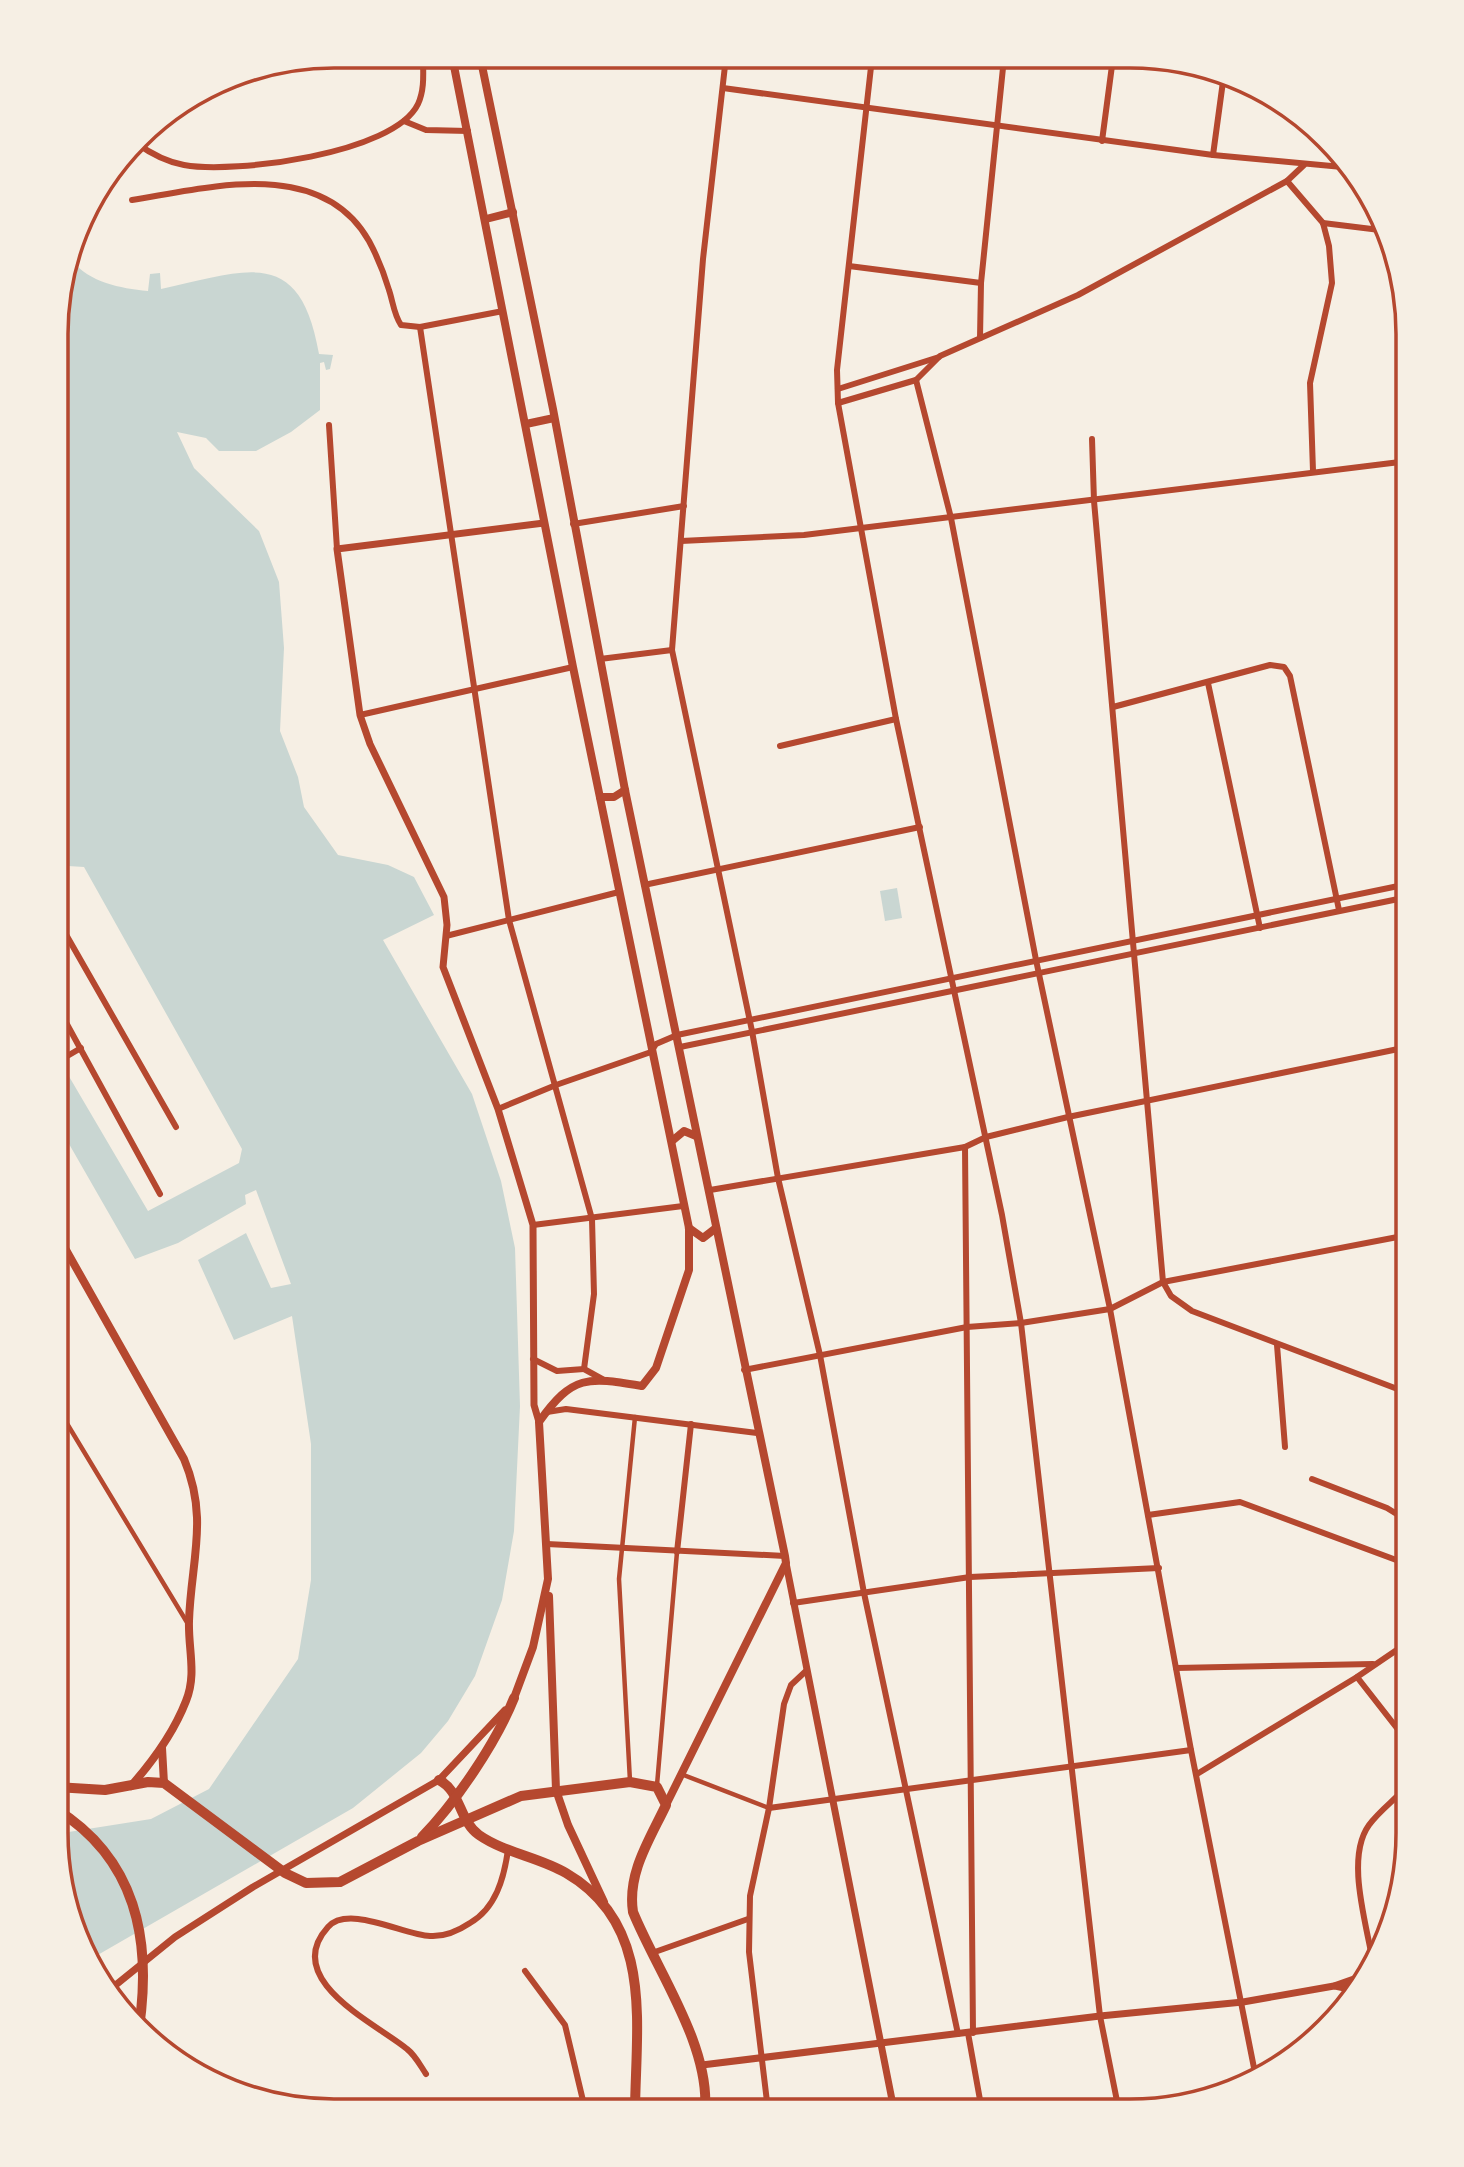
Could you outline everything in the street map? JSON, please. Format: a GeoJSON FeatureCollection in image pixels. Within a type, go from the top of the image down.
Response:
{"type":"FeatureCollection","features":[{"type":"Feature","properties":{"kind":"main road"},"geometry":{"type":"LineString","coordinates":[[455,68],[573,667],[689,1228],[690,1270],[651,1378],[642,1387],[604,1380],[580,1381],[567,1390],[539,1422],[547,1544],[556,1790],[568,1825],[626,1943],[634,1972],[635,2099]]}},
{"type":"Feature","properties":{"kind":"main road"},"geometry":{"type":"LineString","coordinates":[[483,68],[554,418],[644,885],[785,1559],[666,1805],[635,1872],[632,1885],[633,1912],[702,2064],[704,2099]]}},
{"type":"Feature","properties":{"kind":"main road"},"geometry":{"type":"LineString","coordinates":[[486,219],[513,212]]}},
{"type":"Feature","properties":{"kind":"main road"},"geometry":{"type":"LineString","coordinates":[[526,424],[554,418]]}},
{"type":"Feature","properties":{"kind":"main road"},"geometry":{"type":"LineString","coordinates":[[600,797],[614,797],[625,790]]}},
{"type":"Feature","properties":{"kind":"main road"},"geometry":{"type":"LineString","coordinates":[[673,1141],[684,1130],[696,1136]]}},
{"type":"Feature","properties":{"kind":"main road"},"geometry":{"type":"LineString","coordinates":[[689,1228],[703,1238],[716,1228]]}},
{"type":"Feature","properties":{"kind":"main road"},"geometry":{"type":"LineString","coordinates":[[68,1254],[184,1459],[194,1482],[199,1524],[188,1625],[192,1665],[190,1689],[162,1745],[131,1786]]}},
{"type":"Feature","properties":{"kind":"main road"},"geometry":{"type":"LineString","coordinates":[[418,1841],[444,1811],[493,1743],[530,1657],[548,1579]]}},
{"type":"Feature","properties":{"kind":"main road"},"geometry":{"type":"LineString","coordinates":[[162,1745],[160,1767],[165,1784],[285,1873],[306,1883],[340,1882],[418,1841],[521,1796],[630,1782],[657,1787],[666,1805]]}},
{"type":"Feature","properties":{"kind":"main road"},"geometry":{"type":"LineString","coordinates":[[439,1780],[446,1784],[454,1795],[477,1834],[565,1873],[604,1902]]}},
{"type":"Feature","properties":{"kind":"main road"},"geometry":{"type":"LineString","coordinates":[[68,1788],[105,1790],[165,1784]]}},
{"type":"Feature","properties":{"kind":"main road"},"geometry":{"type":"LineString","coordinates":[[68,1818],[93,1838],[110,1858],[132,1901],[144,1964],[140,2015]]}},
{"type":"Feature","properties":{"kind":"street"},"geometry":{"type":"LineString","coordinates":[[144,148],[181,164],[208,168],[325,155],[372,140],[404,121],[418,104],[424,86],[423,68]]}},
{"type":"Feature","properties":{"kind":"street"},"geometry":{"type":"LineString","coordinates":[[725,68],[703,259],[671,650],[752,1031],[778,1178],[820,1355],[864,1593],[958,2034]]}},
{"type":"Feature","properties":{"kind":"street"},"geometry":{"type":"LineString","coordinates":[[871,68],[849,266],[838,403],[896,719],[986,1137],[1021,1323],[1100,2016],[1117,2099]]}},
{"type":"Feature","properties":{"kind":"street"},"geometry":{"type":"LineString","coordinates":[[980,338],[981,283],[1003,68]]}},
{"type":"Feature","properties":{"kind":"street"},"geometry":{"type":"LineString","coordinates":[[1102,141],[1112,68]]}},
{"type":"Feature","properties":{"kind":"street"},"geometry":{"type":"LineString","coordinates":[[1213,155],[1223,84]]}},
{"type":"Feature","properties":{"kind":"street"},"geometry":{"type":"LineString","coordinates":[[723,88],[1102,141],[1213,155],[1336,166]]}},
{"type":"Feature","properties":{"kind":"street"},"geometry":{"type":"LineString","coordinates":[[404,121],[426,130],[468,131]]}},
{"type":"Feature","properties":{"kind":"street"},"geometry":{"type":"LineString","coordinates":[[838,388],[940,356],[1078,295],[1287,181],[1304,164]]}},
{"type":"Feature","properties":{"kind":"street"},"geometry":{"type":"LineString","coordinates":[[1287,181],[1323,223],[1332,283],[1310,383],[1313,471]]}},
{"type":"Feature","properties":{"kind":"street"},"geometry":{"type":"LineString","coordinates":[[132,200],[237,183],[289,186],[310,193],[349,218],[367,238],[386,280],[396,318],[407,328],[503,311]]}},
{"type":"Feature","properties":{"kind":"street"},"geometry":{"type":"LineString","coordinates":[[1323,223],[1375,229]]}},
{"type":"Feature","properties":{"kind":"street"},"geometry":{"type":"LineString","coordinates":[[849,266],[981,283]]}},
{"type":"Feature","properties":{"kind":"street"},"geometry":{"type":"LineString","coordinates":[[420,327],[509,920],[592,1219],[594,1294],[584,1369]]}},
{"type":"Feature","properties":{"kind":"street"},"geometry":{"type":"LineString","coordinates":[[838,403],[916,380],[940,356]]}},
{"type":"Feature","properties":{"kind":"street"},"geometry":{"type":"LineString","coordinates":[[916,380],[951,518],[1037,960],[1110,1310],[1191,1750],[1254,2068]]}},
{"type":"Feature","properties":{"kind":"street"},"geometry":{"type":"LineString","coordinates":[[329,425],[337,549],[360,715],[370,744],[444,897],[447,912],[443,967],[498,1110],[533,1225],[534,1405],[539,1422]]}},
{"type":"Feature","properties":{"kind":"street"},"geometry":{"type":"LineString","coordinates":[[1092,439],[1094,501],[1144,1101],[1163,1282],[1180,1305],[1276,1345],[1396,1389]]}},
{"type":"Feature","properties":{"kind":"street"},"geometry":{"type":"LineString","coordinates":[[681,541],[760,539],[862,528],[1396,462]]}},
{"type":"Feature","properties":{"kind":"street"},"geometry":{"type":"LineString","coordinates":[[573,524],[684,506]]}},
{"type":"Feature","properties":{"kind":"street"},"geometry":{"type":"LineString","coordinates":[[337,549],[544,523]]}},
{"type":"Feature","properties":{"kind":"street"},"geometry":{"type":"LineString","coordinates":[[600,659],[671,650]]}},
{"type":"Feature","properties":{"kind":"street"},"geometry":{"type":"LineString","coordinates":[[1113,707],[1270,665],[1278,664],[1288,671],[1339,909]]}},
{"type":"Feature","properties":{"kind":"street"},"geometry":{"type":"LineString","coordinates":[[360,715],[573,667]]}},
{"type":"Feature","properties":{"kind":"street"},"geometry":{"type":"LineString","coordinates":[[1208,683],[1260,928]]}},
{"type":"Feature","properties":{"kind":"street"},"geometry":{"type":"LineString","coordinates":[[780,746],[896,719]]}},
{"type":"Feature","properties":{"kind":"street"},"geometry":{"type":"LineString","coordinates":[[644,885],[920,827]]}},
{"type":"Feature","properties":{"kind":"street"},"geometry":{"type":"LineString","coordinates":[[498,1110],[556,1085],[652,1052],[656,1044],[677,1035],[1131,939],[1396,886]]}},
{"type":"Feature","properties":{"kind":"street"},"geometry":{"type":"LineString","coordinates":[[446,936],[619,892]]}},
{"type":"Feature","properties":{"kind":"street"},"geometry":{"type":"LineString","coordinates":[[680,1047],[1396,899]]}},
{"type":"Feature","properties":{"kind":"street"},"geometry":{"type":"LineString","coordinates":[[68,938],[176,1127]]}},
{"type":"Feature","properties":{"kind":"street"},"geometry":{"type":"LineString","coordinates":[[68,1025],[159,1194]]}},
{"type":"Feature","properties":{"kind":"street"},"geometry":{"type":"LineString","coordinates":[[68,1055],[81,1048]]}},
{"type":"Feature","properties":{"kind":"street"},"geometry":{"type":"LineString","coordinates":[[709,1190],[965,1147],[986,1137],[1069,1116],[1396,1049]]}},
{"type":"Feature","properties":{"kind":"street"},"geometry":{"type":"LineString","coordinates":[[965,1147],[971,2033],[980,2099]]}},
{"type":"Feature","properties":{"kind":"street"},"geometry":{"type":"LineString","coordinates":[[533,1225],[683,1206]]}},
{"type":"Feature","properties":{"kind":"street"},"geometry":{"type":"LineString","coordinates":[[744,1370],[967,1327],[1021,1323],[1110,1310],[1163,1282],[1396,1237]]}},
{"type":"Feature","properties":{"kind":"street"},"geometry":{"type":"LineString","coordinates":[[1276,1345],[1285,1447]]}},
{"type":"Feature","properties":{"kind":"street"},"geometry":{"type":"LineString","coordinates":[[533,1359],[557,1371],[584,1369],[604,1380]]}},
{"type":"Feature","properties":{"kind":"street"},"geometry":{"type":"LineString","coordinates":[[547,1412],[566,1409],[757,1433]]}},
{"type":"Feature","properties":{"kind":"street"},"geometry":{"type":"LineString","coordinates":[[630,1782],[619,1579],[635,1418]]}},
{"type":"Feature","properties":{"kind":"street"},"geometry":{"type":"LineString","coordinates":[[657,1787],[691,1424]]}},
{"type":"Feature","properties":{"kind":"street"},"geometry":{"type":"LineString","coordinates":[[68,1425],[188,1625]]}},
{"type":"Feature","properties":{"kind":"street"},"geometry":{"type":"LineString","coordinates":[[1312,1479],[1396,1514]]}},
{"type":"Feature","properties":{"kind":"street"},"geometry":{"type":"LineString","coordinates":[[1148,1515],[1240,1502],[1396,1559]]}},
{"type":"Feature","properties":{"kind":"street"},"geometry":{"type":"LineString","coordinates":[[547,1544],[785,1559],[835,1800],[892,2099]]}},
{"type":"Feature","properties":{"kind":"street"},"geometry":{"type":"LineString","coordinates":[[793,1603],[970,1577],[1158,1568]]}},
{"type":"Feature","properties":{"kind":"street"},"geometry":{"type":"LineString","coordinates":[[1197,1774],[1396,1651]]}},
{"type":"Feature","properties":{"kind":"street"},"geometry":{"type":"LineString","coordinates":[[1177,1668],[1375,1664]]}},
{"type":"Feature","properties":{"kind":"street"},"geometry":{"type":"LineString","coordinates":[[767,2099],[749,1952],[748,1919],[753,1875],[769,1808],[784,1703],[791,1685],[807,1670]]}},
{"type":"Feature","properties":{"kind":"street"},"geometry":{"type":"LineString","coordinates":[[1357,1677],[1396,1727]]}},
{"type":"Feature","properties":{"kind":"street"},"geometry":{"type":"LineString","coordinates":[[116,1985],[175,1937],[253,1887],[439,1780],[494,1725],[514,1698]]}},
{"type":"Feature","properties":{"kind":"street"},"geometry":{"type":"LineString","coordinates":[[681,1774],[769,1808],[1191,1750]]}},
{"type":"Feature","properties":{"kind":"street"},"geometry":{"type":"LineString","coordinates":[[1370,1947],[1360,1890],[1360,1845],[1370,1824],[1396,1797]]}},
{"type":"Feature","properties":{"kind":"street"},"geometry":{"type":"LineString","coordinates":[[426,2074],[405,2047],[349,2011],[333,1995],[318,1965],[318,1945],[326,1928],[342,1919],[378,1923],[429,1936],[448,1934],[463,1928],[478,1919],[498,1892],[508,1850]]}},
{"type":"Feature","properties":{"kind":"street"},"geometry":{"type":"LineString","coordinates":[[652,1953],[748,1919]]}},
{"type":"Feature","properties":{"kind":"street"},"geometry":{"type":"LineString","coordinates":[[525,1970],[565,2025],[583,2099]]}},
{"type":"Feature","properties":{"kind":"street"},"geometry":{"type":"LineString","coordinates":[[702,2064],[1100,2016],[1243,2003],[1334,1986],[1352,1980]]}},
{"type":"Feature","properties":{"kind":"street"},"geometry":{"type":"LineString","coordinates":[[1334,1986],[1346,1988]]}},
{"type":"Feature","properties":{"kind":"shaded area"},"geometry":{"type":"Polygon","coordinates":[[[77,266],[106,283],[148,291],[150,274],[160,273],[161,289],[219,276],[265,274],[283,280],[298,295],[310,319],[319,354],[333,355],[330,369],[326,370],[324,362],[320,363],[320,410],[291,432],[256,451],[219,451],[206,438],[177,432],[194,468],[259,531],[279,582],[284,648],[280,731],[298,777],[304,807],[338,855],[388,865],[414,877],[434,915],[383,940],[472,1094],[501,1181],[515,1248],[520,1406],[514,1531],[502,1600],[475,1676],[448,1721],[421,1753],[353,1808],[98,1955],[77,1902],[68,1832],[151,1819],[209,1789],[298,1659],[311,1580],[311,1444],[292,1316],[234,1340],[198,1260],[246,1233],[271,1288],[291,1284],[256,1190],[245,1195],[246,1204],[178,1243],[135,1259],[68,1142],[68,1075],[148,1211],[239,1163],[242,1149],[84,867],[68,866],[68,334],[77,266]]]}},
{"type":"Feature","properties":{"kind":"shaded area"},"geometry":{"type":"Polygon","coordinates":[[[897,888],[902,918],[885,921],[880,891],[897,888]]]}}]}
